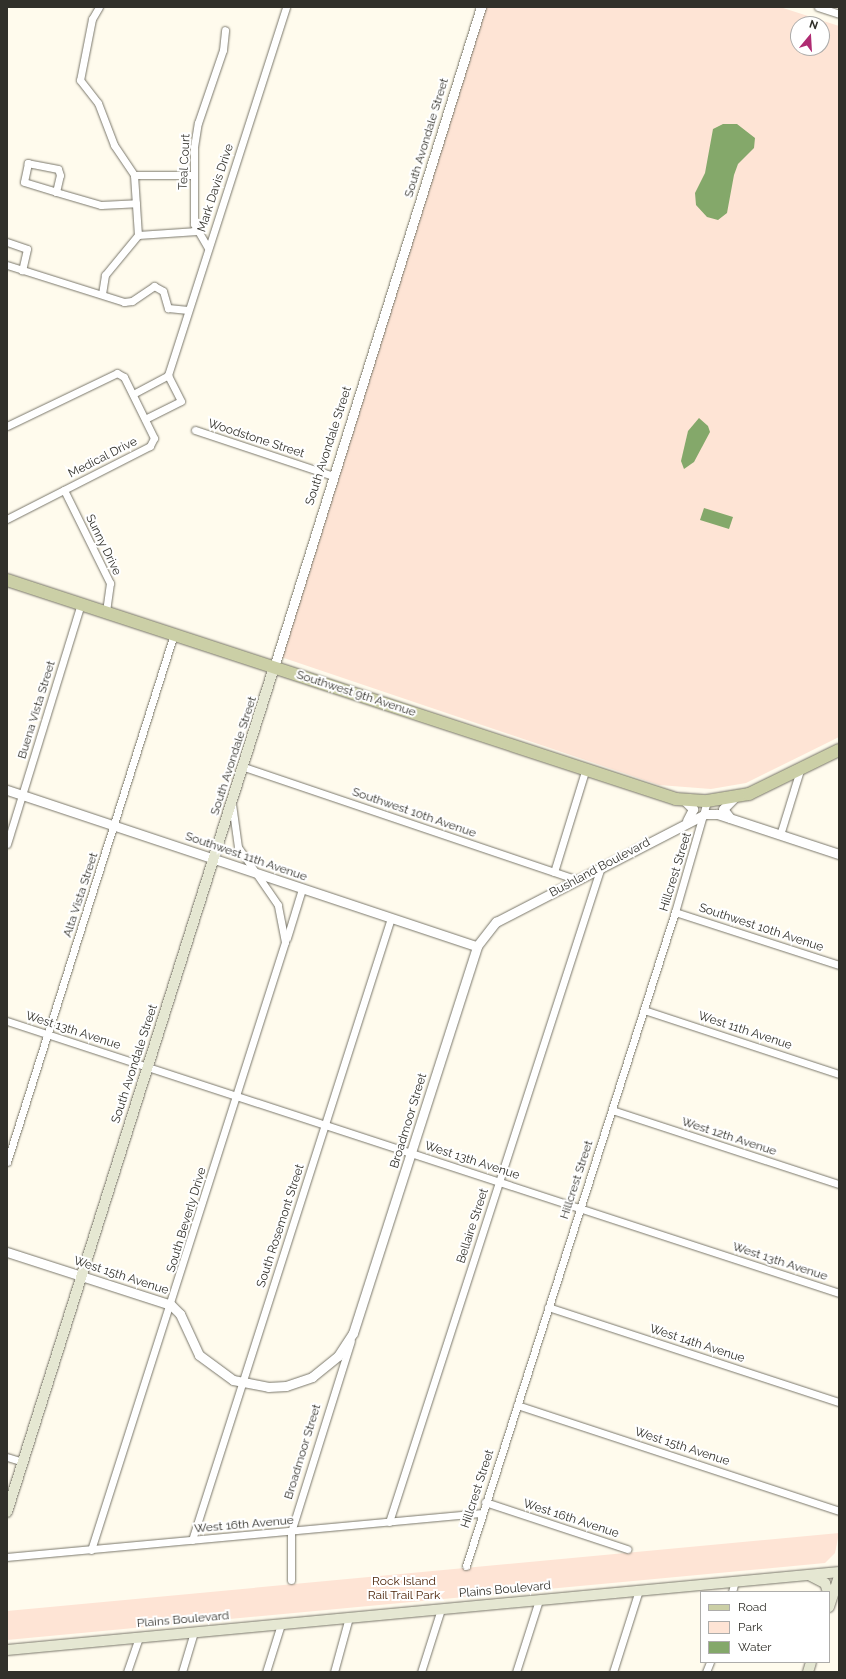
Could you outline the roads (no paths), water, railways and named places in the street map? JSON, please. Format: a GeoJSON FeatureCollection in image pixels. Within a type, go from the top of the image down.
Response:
{"type":"FeatureCollection","features":[{"type":"Feature","properties":{"kind":"main road","name":"Southwest 9th Avenue"},"geometry":{"type":"LineString","coordinates":[[7,580],[585,771],[706,809]]}},
{"type":"Feature","properties":{"kind":"main road","name":"South Avondale Street"},"geometry":{"type":"LineString","coordinates":[[7,1512],[147,1068],[215,860],[274,667]]}},
{"type":"Feature","properties":{"kind":"main road","name":"Bushland Boulevard"},"geometry":{"type":"LineString","coordinates":[[706,809],[800,770],[839,750]]}},
{"type":"Feature","properties":{"kind":"main road","name":"Plains Boulevard"},"geometry":{"type":"LineString","coordinates":[[7,1650],[839,1572]]}},
{"type":"Feature","properties":{"kind":"main road"},"geometry":{"type":"LineString","coordinates":[[809,1575],[825,1584],[828,1591]]}},
{"type":"Feature","properties":{"kind":"main road"},"geometry":{"type":"LineString","coordinates":[[830,1604],[839,1576]]}},
{"type":"Feature","properties":{"kind":"main road"},"geometry":{"type":"LineString","coordinates":[[830,1609],[839,1598]]}},
{"type":"Feature","properties":{"kind":"street"},"geometry":{"type":"LineString","coordinates":[[99,7],[92,19],[80,80],[98,103],[114,146],[134,175],[138,235],[104,275],[102,293]]}},
{"type":"Feature","properties":{"kind":"street","name":"Mark Davis Drive"},"geometry":{"type":"LineString","coordinates":[[168,375],[286,7]]}},
{"type":"Feature","properties":{"kind":"street","name":"South Avondale Street"},"geometry":{"type":"LineString","coordinates":[[274,667],[481,7]]}},
{"type":"Feature","properties":{"kind":"street"},"geometry":{"type":"LineString","coordinates":[[818,7],[839,14]]}},
{"type":"Feature","properties":{"kind":"street","name":"Teal Court"},"geometry":{"type":"LineString","coordinates":[[208,248],[197,231],[194,175],[198,122],[223,50],[225,30]]}},
{"type":"Feature","properties":{"kind":"street"},"geometry":{"type":"LineString","coordinates":[[56,192],[60,175],[58,169],[28,163],[24,182],[56,192],[101,205],[136,203]]}},
{"type":"Feature","properties":{"kind":"street"},"geometry":{"type":"LineString","coordinates":[[134,175],[194,175]]}},
{"type":"Feature","properties":{"kind":"street"},"geometry":{"type":"LineString","coordinates":[[138,235],[197,231]]}},
{"type":"Feature","properties":{"kind":"street"},"geometry":{"type":"LineString","coordinates":[[7,242],[27,249],[22,270]]}},
{"type":"Feature","properties":{"kind":"street"},"geometry":{"type":"LineString","coordinates":[[7,265],[132,301],[154,286],[163,291],[168,308],[188,310]]}},
{"type":"Feature","properties":{"kind":"street","name":"Medical Drive"},"geometry":{"type":"LineString","coordinates":[[7,426],[113,374],[123,375],[154,438],[150,446],[7,519]]}},
{"type":"Feature","properties":{"kind":"street"},"geometry":{"type":"LineString","coordinates":[[133,394],[168,375],[181,401],[145,419]]}},
{"type":"Feature","properties":{"kind":"street","name":"Woodstone Street"},"geometry":{"type":"LineString","coordinates":[[195,430],[333,476]]}},
{"type":"Feature","properties":{"kind":"street","name":"Sunny Drive"},"geometry":{"type":"LineString","coordinates":[[64,490],[110,583],[106,612]]}},
{"type":"Feature","properties":{"kind":"street","name":"Buena Vista Street"},"geometry":{"type":"LineString","coordinates":[[7,844],[81,604]]}},
{"type":"Feature","properties":{"kind":"street","name":"Alta Vista Street"},"geometry":{"type":"LineString","coordinates":[[7,1162],[49,1034],[174,634]]}},
{"type":"Feature","properties":{"kind":"street","name":"Southwest 10th Avenue"},"geometry":{"type":"LineString","coordinates":[[244,767],[577,880]]}},
{"type":"Feature","properties":{"kind":"street"},"geometry":{"type":"LineString","coordinates":[[780,835],[800,770]]}},
{"type":"Feature","properties":{"kind":"street"},"geometry":{"type":"LineString","coordinates":[[554,872],[585,771]]}},
{"type":"Feature","properties":{"kind":"street","name":"Southwest 11th Avenue"},"geometry":{"type":"LineString","coordinates":[[7,790],[477,946]]}},
{"type":"Feature","properties":{"kind":"street"},"geometry":{"type":"LineString","coordinates":[[730,818],[723,809],[734,798]]}},
{"type":"Feature","properties":{"kind":"street"},"geometry":{"type":"LineString","coordinates":[[685,823],[693,813],[688,803]]}},
{"type":"Feature","properties":{"kind":"street","name":"South Beverly Drive"},"geometry":{"type":"LineString","coordinates":[[232,804],[238,847],[278,905],[285,942]]}},
{"type":"Feature","properties":{"kind":"street","name":"Southwest 9th Avenue"},"geometry":{"type":"LineString","coordinates":[[706,809],[717,814],[839,854]]}},
{"type":"Feature","properties":{"kind":"street","name":"Bushland Boulevard"},"geometry":{"type":"LineString","coordinates":[[496,922],[685,823],[706,809]]}},
{"type":"Feature","properties":{"kind":"street","name":"Hillcrest Street"},"geometry":{"type":"LineString","coordinates":[[466,1566],[579,1207],[676,912],[706,809]]}},
{"type":"Feature","properties":{"kind":"street","name":"Bellaire Street"},"geometry":{"type":"LineString","coordinates":[[389,1522],[498,1181],[601,867]]}},
{"type":"Feature","properties":{"kind":"street","name":"South Beverly Drive"},"geometry":{"type":"LineString","coordinates":[[92,1550],[302,889]]}},
{"type":"Feature","properties":{"kind":"street","name":"Southwest 10th Avenue"},"geometry":{"type":"LineString","coordinates":[[676,912],[839,965]]}},
{"type":"Feature","properties":{"kind":"street","name":"South Rosemont Street"},"geometry":{"type":"LineString","coordinates":[[192,1540],[241,1382],[391,918]]}},
{"type":"Feature","properties":{"kind":"street","name":"Broadmoor Street"},"geometry":{"type":"LineString","coordinates":[[291,1580],[291,1532],[477,946],[496,922]]}},
{"type":"Feature","properties":{"kind":"street","name":"West 11th Avenue"},"geometry":{"type":"LineString","coordinates":[[644,1010],[839,1074]]}},
{"type":"Feature","properties":{"kind":"street","name":"West 13th Avenue"},"geometry":{"type":"LineString","coordinates":[[7,1021],[839,1293]]}},
{"type":"Feature","properties":{"kind":"street","name":"West 12th Avenue"},"geometry":{"type":"LineString","coordinates":[[612,1110],[839,1184]]}},
{"type":"Feature","properties":{"kind":"street","name":"West 15th Avenue"},"geometry":{"type":"LineString","coordinates":[[7,1252],[171,1305],[180,1314],[199,1355],[221,1373],[241,1382],[268,1387],[301,1382],[324,1369],[346,1347]]}},
{"type":"Feature","properties":{"kind":"street","name":"West 14th Avenue"},"geometry":{"type":"LineString","coordinates":[[548,1307],[839,1402]]}},
{"type":"Feature","properties":{"kind":"street","name":"Broadmoor Street"},"geometry":{"type":"LineString","coordinates":[[346,1347],[353,1333]]}},
{"type":"Feature","properties":{"kind":"street","name":"West 15th Avenue"},"geometry":{"type":"LineString","coordinates":[[517,1405],[839,1511]]}},
{"type":"Feature","properties":{"kind":"street"},"geometry":{"type":"LineString","coordinates":[[7,1457],[23,1462]]}},
{"type":"Feature","properties":{"kind":"street","name":"West 16th Avenue"},"geometry":{"type":"LineString","coordinates":[[485,1502],[627,1549]]}},
{"type":"Feature","properties":{"kind":"street","name":"West 16th Avenue"},"geometry":{"type":"LineString","coordinates":[[7,1557],[291,1532],[482,1513]]}},
{"type":"Feature","properties":{"kind":"street"},"geometry":{"type":"LineString","coordinates":[[732,1591],[735,1581]]}},
{"type":"Feature","properties":{"kind":"street"},"geometry":{"type":"LineString","coordinates":[[613,1672],[639,1590]]}},
{"type":"Feature","properties":{"kind":"street"},"geometry":{"type":"LineString","coordinates":[[516,1672],[539,1600]]}},
{"type":"Feature","properties":{"kind":"street"},"geometry":{"type":"LineString","coordinates":[[421,1672],[441,1609]]}},
{"type":"Feature","properties":{"kind":"street"},"geometry":{"type":"LineString","coordinates":[[334,1672],[349,1617]]}},
{"type":"Feature","properties":{"kind":"street"},"geometry":{"type":"LineString","coordinates":[[266,1672],[281,1624]]}},
{"type":"Feature","properties":{"kind":"street"},"geometry":{"type":"LineString","coordinates":[[182,1672],[194,1632]]}},
{"type":"Feature","properties":{"kind":"street"},"geometry":{"type":"LineString","coordinates":[[127,1672],[139,1637]]}},
{"type":"Feature","properties":{"kind":"water"},"geometry":{"type":"Polygon","coordinates":[[[723,124],[737,124],[755,138],[754,148],[738,164],[734,175],[727,213],[718,220],[707,217],[696,205],[695,193],[705,173],[713,129],[723,124]]]}},
{"type":"Feature","properties":{"kind":"water"},"geometry":{"type":"Polygon","coordinates":[[[699,418],[708,426],[710,432],[694,462],[684,469],[681,461],[688,431],[699,418]]]}},
{"type":"Feature","properties":{"kind":"water"},"geometry":{"type":"Polygon","coordinates":[[[704,508],[733,517],[729,529],[700,520],[704,508]]]}},
{"type":"Feature","properties":{"kind":"park label","name":"Rock Island Rail Trail Park"},"geometry":{"type":"Point","coordinates":[404,1589]}}]}
